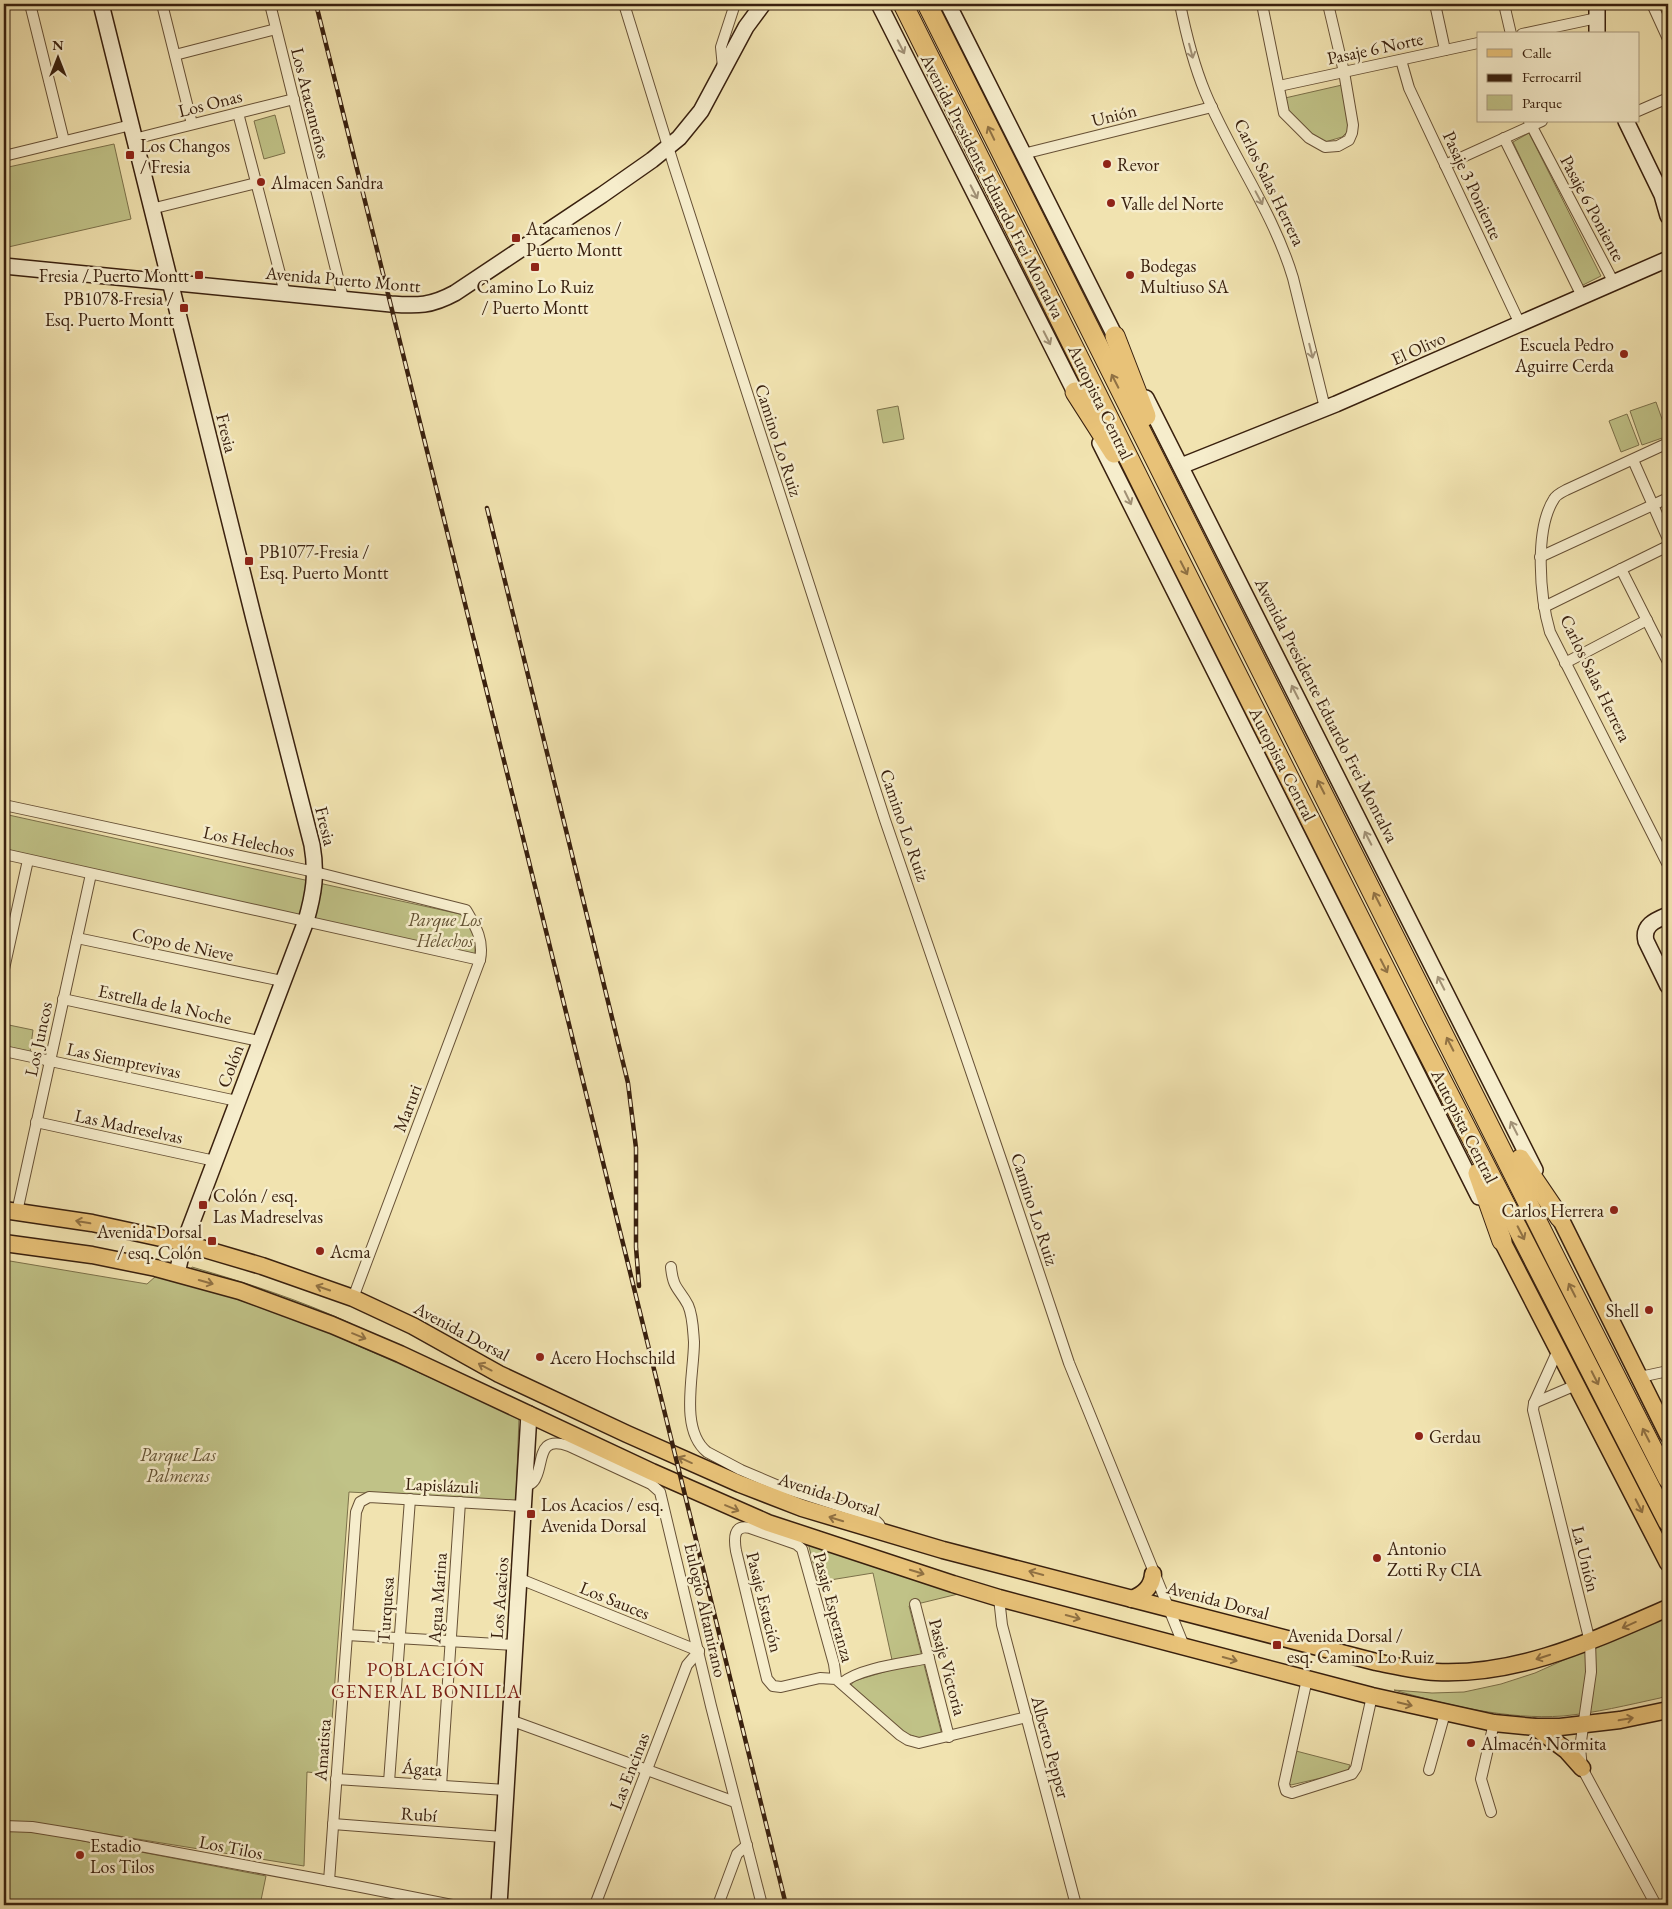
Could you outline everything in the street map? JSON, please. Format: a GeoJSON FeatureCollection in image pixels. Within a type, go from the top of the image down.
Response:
{"type":"FeatureCollection","features":[{"type":"Feature","properties":{"kind":"highway","name":"Autopista Central"},"geometry":{"type":"LineString","coordinates":[[903,4],[1450,1096],[1668,1522]]}},
{"type":"Feature","properties":{"kind":"highway","name":"Autopista Central"},"geometry":{"type":"LineString","coordinates":[[927,4],[1472,1087],[1558,1263],[1668,1478]]}},
{"type":"Feature","properties":{"kind":"highway"},"geometry":{"type":"LineString","coordinates":[[1114,336],[1185,518]]}},
{"type":"Feature","properties":{"kind":"highway"},"geometry":{"type":"LineString","coordinates":[[1075,392],[1162,524]]}},
{"type":"Feature","properties":{"kind":"highway"},"geometry":{"type":"LineString","coordinates":[[1472,1087],[1560,1218]]}},
{"type":"Feature","properties":{"kind":"highway"},"geometry":{"type":"LineString","coordinates":[[1450,1096],[1502,1241]]}},
{"type":"Feature","properties":{"kind":"main road","name":"Avenida Dorsal"},"geometry":{"type":"LineString","coordinates":[[10,1211],[127,1230],[184,1243],[262,1266],[353,1298],[412,1326],[483,1366],[528,1388],[740,1484],[802,1508],[883,1533],[1376,1662],[1434,1672],[1497,1669],[1532,1661],[1590,1642],[1668,1608]]}},
{"type":"Feature","properties":{"kind":"main road","name":"Avenida Presidente Eduardo Frei Montalva"},"geometry":{"type":"LineString","coordinates":[[1560,1218],[1668,1435]]}},
{"type":"Feature","properties":{"kind":"main road","name":"Avenida Presidente Eduardo Frei Montalva"},"geometry":{"type":"LineString","coordinates":[[1502,1241],[1668,1563]]}},
{"type":"Feature","properties":{"kind":"main road"},"geometry":{"type":"LineString","coordinates":[[4,1243],[92,1256],[177,1274],[240,1291],[332,1325],[400,1354],[678,1484],[768,1523],[999,1598],[1372,1696],[1494,1723],[1535,1727],[1583,1725],[1629,1719],[1668,1710]]}},
{"type":"Feature","properties":{"kind":"main road"},"geometry":{"type":"LineString","coordinates":[[528,1388],[531,1402],[529,1414]]}},
{"type":"Feature","properties":{"kind":"main road"},"geometry":{"type":"LineString","coordinates":[[1132,1599],[1142,1594],[1149,1586],[1153,1574]]}},
{"type":"Feature","properties":{"kind":"main road"},"geometry":{"type":"LineString","coordinates":[[1535,1727],[1559,1744],[1582,1768]]}},
{"type":"Feature","properties":{"kind":"street"},"geometry":{"type":"LineString","coordinates":[[30,4],[64,141]]}},
{"type":"Feature","properties":{"kind":"street","name":"Fresia"},"geometry":{"type":"LineString","coordinates":[[101,4],[312,845],[315,872]]}},
{"type":"Feature","properties":{"kind":"street"},"geometry":{"type":"LineString","coordinates":[[162,4],[192,124]]}},
{"type":"Feature","properties":{"kind":"street","name":"Los Atacameños"},"geometry":{"type":"LineString","coordinates":[[270,4],[343,298]]}},
{"type":"Feature","properties":{"kind":"street","name":"Camino Lo Ruiz"},"geometry":{"type":"LineString","coordinates":[[624,4],[668,148],[885,820],[1069,1363],[1153,1574],[1184,1646]]}},
{"type":"Feature","properties":{"kind":"street"},"geometry":{"type":"LineString","coordinates":[[723,71],[721,47],[735,4]]}},
{"type":"Feature","properties":{"kind":"street","name":"Avenida Puerto Montt"},"geometry":{"type":"LineString","coordinates":[[746,27],[752,4]]}},
{"type":"Feature","properties":{"kind":"street","name":"Avenida Puerto Montt"},"geometry":{"type":"LineString","coordinates":[[4,266],[416,306],[440,302],[586,206],[668,148],[697,116],[746,27],[763,4]]}},
{"type":"Feature","properties":{"kind":"street","name":"Avenida Presidente Eduardo Frei Montalva"},"geometry":{"type":"LineString","coordinates":[[879,4],[1502,1241]]}},
{"type":"Feature","properties":{"kind":"street","name":"Avenida Presidente Eduardo Frei Montalva"},"geometry":{"type":"LineString","coordinates":[[948,4],[1560,1218]]}},
{"type":"Feature","properties":{"kind":"street","name":"Carlos Salas Herrera"},"geometry":{"type":"LineString","coordinates":[[1180,4],[1195,68],[1212,107],[1283,246],[1294,278],[1325,408]]}},
{"type":"Feature","properties":{"kind":"street"},"geometry":{"type":"LineString","coordinates":[[1262,4],[1284,113],[1309,138],[1325,147],[1338,146],[1349,140],[1353,125],[1330,4]]}},
{"type":"Feature","properties":{"kind":"street"},"geometry":{"type":"LineString","coordinates":[[1435,4],[1445,50]]}},
{"type":"Feature","properties":{"kind":"street"},"geometry":{"type":"LineString","coordinates":[[1504,4],[1511,32]]}},
{"type":"Feature","properties":{"kind":"street"},"geometry":{"type":"LineString","coordinates":[[1652,4],[1668,39]]}},
{"type":"Feature","properties":{"kind":"street"},"geometry":{"type":"LineString","coordinates":[[1529,32],[1597,11],[1597,32]]}},
{"type":"Feature","properties":{"kind":"street"},"geometry":{"type":"LineString","coordinates":[[175,55],[276,29]]}},
{"type":"Feature","properties":{"kind":"street","name":"Pasaje 6 Norte"},"geometry":{"type":"LineString","coordinates":[[1279,86],[1477,43]]}},
{"type":"Feature","properties":{"kind":"street","name":"Pasaje 3 Poniente"},"geometry":{"type":"LineString","coordinates":[[1400,60],[1409,88],[1520,324]]}},
{"type":"Feature","properties":{"kind":"street"},"geometry":{"type":"LineString","coordinates":[[1640,110],[1668,98]]}},
{"type":"Feature","properties":{"kind":"street","name":"Los Onas"},"geometry":{"type":"LineString","coordinates":[[4,153],[64,141],[192,124],[294,99]]}},
{"type":"Feature","properties":{"kind":"street","name":"Unión"},"geometry":{"type":"LineString","coordinates":[[1024,154],[1212,107]]}},
{"type":"Feature","properties":{"kind":"street"},"geometry":{"type":"LineString","coordinates":[[238,113],[284,293]]}},
{"type":"Feature","properties":{"kind":"street"},"geometry":{"type":"LineString","coordinates":[[1627,122],[1665,198],[1668,216]]}},
{"type":"Feature","properties":{"kind":"street"},"geometry":{"type":"LineString","coordinates":[[1445,164],[1504,138],[1530,124]]}},
{"type":"Feature","properties":{"kind":"street","name":"Pasaje 6 Poniente"},"geometry":{"type":"LineString","coordinates":[[1530,124],[1614,283]]}},
{"type":"Feature","properties":{"kind":"street"},"geometry":{"type":"LineString","coordinates":[[1504,138],[1582,296]]}},
{"type":"Feature","properties":{"kind":"street"},"geometry":{"type":"LineString","coordinates":[[152,209],[256,183]]}},
{"type":"Feature","properties":{"kind":"street","name":"El Olivo"},"geometry":{"type":"LineString","coordinates":[[1181,466],[1325,408],[1668,259]]}},
{"type":"Feature","properties":{"kind":"street"},"geometry":{"type":"LineString","coordinates":[[1668,443],[1632,460],[1668,538]]}},
{"type":"Feature","properties":{"kind":"street","name":"Carlos Salas Herrera"},"geometry":{"type":"LineString","coordinates":[[1632,460],[1566,490],[1554,498],[1545,521],[1540,557],[1544,607],[1550,632],[1668,865]]}},
{"type":"Feature","properties":{"kind":"street"},"geometry":{"type":"LineString","coordinates":[[1540,557],[1668,498]]}},
{"type":"Feature","properties":{"kind":"street"},"geometry":{"type":"LineString","coordinates":[[1544,607],[1668,546]]}},
{"type":"Feature","properties":{"kind":"street"},"geometry":{"type":"LineString","coordinates":[[1622,569],[1668,662]]}},
{"type":"Feature","properties":{"kind":"street"},"geometry":{"type":"LineString","coordinates":[[1565,663],[1647,620]]}},
{"type":"Feature","properties":{"kind":"street","name":"Los Helechos"},"geometry":{"type":"LineString","coordinates":[[4,805],[315,872],[456,906],[466,910],[476,928]]}},
{"type":"Feature","properties":{"kind":"street"},"geometry":{"type":"LineString","coordinates":[[4,854],[480,960]]}},
{"type":"Feature","properties":{"kind":"street"},"geometry":{"type":"LineString","coordinates":[[4,970],[28,860]]}},
{"type":"Feature","properties":{"kind":"street","name":"Colón"},"geometry":{"type":"LineString","coordinates":[[177,1274],[184,1243],[306,921],[313,896],[315,872]]}},
{"type":"Feature","properties":{"kind":"street","name":"Los Juncos"},"geometry":{"type":"LineString","coordinates":[[10,1211],[36,1122],[91,874]]}},
{"type":"Feature","properties":{"kind":"street"},"geometry":{"type":"LineString","coordinates":[[1668,914],[1652,922],[1646,930],[1646,941],[1668,986]]}},
{"type":"Feature","properties":{"kind":"street","name":"Maruri"},"geometry":{"type":"LineString","coordinates":[[353,1298],[480,960],[481,947],[476,928]]}},
{"type":"Feature","properties":{"kind":"street","name":"Copo de Nieve"},"geometry":{"type":"LineString","coordinates":[[77,938],[282,981]]}},
{"type":"Feature","properties":{"kind":"street","name":"Estrella de la Noche"},"geometry":{"type":"LineString","coordinates":[[63,999],[260,1041]]}},
{"type":"Feature","properties":{"kind":"street","name":"Las Siemprevivas"},"geometry":{"type":"LineString","coordinates":[[4,1051],[237,1102]]}},
{"type":"Feature","properties":{"kind":"street","name":"Las Madreselvas"},"geometry":{"type":"LineString","coordinates":[[36,1122],[215,1161]]}},
{"type":"Feature","properties":{"kind":"street"},"geometry":{"type":"LineString","coordinates":[[671,1267],[675,1285],[688,1305],[691,1314],[694,1355],[691,1417],[694,1434],[700,1445],[707,1452],[761,1479],[806,1496],[871,1516],[879,1524],[883,1533]]}},
{"type":"Feature","properties":{"kind":"street"},"geometry":{"type":"LineString","coordinates":[[1534,1403],[1558,1350]]}},
{"type":"Feature","properties":{"kind":"street"},"geometry":{"type":"LineString","coordinates":[[1640,1377],[1668,1371]]}},
{"type":"Feature","properties":{"kind":"street"},"geometry":{"type":"LineString","coordinates":[[1534,1403],[1576,1385]]}},
{"type":"Feature","properties":{"kind":"street","name":"La Unión"},"geometry":{"type":"LineString","coordinates":[[1534,1403],[1534,1415],[1590,1642],[1591,1672],[1580,1748],[1582,1768]]}},
{"type":"Feature","properties":{"kind":"street","name":"Los Acacios"},"geometry":{"type":"LineString","coordinates":[[501,1905],[503,1837],[529,1414]]}},
{"type":"Feature","properties":{"kind":"street","name":"Eulogio Altamirano"},"geometry":{"type":"LineString","coordinates":[[524,1487],[533,1483],[544,1450],[551,1445],[559,1443],[655,1486],[662,1495],[762,1905]]}},
{"type":"Feature","properties":{"kind":"street","name":"Lapislázuli"},"geometry":{"type":"LineString","coordinates":[[360,1502],[369,1497],[523,1506]]}},
{"type":"Feature","properties":{"kind":"street","name":"Turquesa"},"geometry":{"type":"LineString","coordinates":[[389,1782],[410,1499]]}},
{"type":"Feature","properties":{"kind":"street","name":"Amatista"},"geometry":{"type":"LineString","coordinates":[[329,1881],[356,1512],[360,1502]]}},
{"type":"Feature","properties":{"kind":"street","name":"Agua Marina"},"geometry":{"type":"LineString","coordinates":[[441,1786],[460,1502]]}},
{"type":"Feature","properties":{"kind":"street","name":"Pasaje Esperanza"},"geometry":{"type":"LineString","coordinates":[[741,1527],[796,1544],[802,1549],[839,1681]]}},
{"type":"Feature","properties":{"kind":"street","name":"Pasaje Estación"},"geometry":{"type":"LineString","coordinates":[[741,1527],[735,1534],[736,1551],[768,1679],[772,1686],[781,1687],[820,1678],[839,1681]]}},
{"type":"Feature","properties":{"kind":"street","name":"Los Sauces"},"geometry":{"type":"LineString","coordinates":[[520,1579],[699,1651]]}},
{"type":"Feature","properties":{"kind":"street","name":"Alberto Pepper"},"geometry":{"type":"LineString","coordinates":[[999,1598],[1000,1617],[1076,1905]]}},
{"type":"Feature","properties":{"kind":"street","name":"Pasaje Victoria"},"geometry":{"type":"LineString","coordinates":[[914,1604],[949,1737]]}},
{"type":"Feature","properties":{"kind":"street"},"geometry":{"type":"LineString","coordinates":[[347,1635],[515,1645]]}},
{"type":"Feature","properties":{"kind":"street","name":"Las Encinas"},"geometry":{"type":"LineString","coordinates":[[595,1905],[687,1665],[699,1651]]}},
{"type":"Feature","properties":{"kind":"street"},"geometry":{"type":"LineString","coordinates":[[929,1658],[861,1673],[839,1681],[900,1735],[908,1740],[920,1743],[1027,1717]]}},
{"type":"Feature","properties":{"kind":"street"},"geometry":{"type":"LineString","coordinates":[[1307,1679],[1284,1784],[1286,1791],[1292,1793],[1352,1774],[1356,1768],[1372,1696]]}},
{"type":"Feature","properties":{"kind":"street"},"geometry":{"type":"LineString","coordinates":[[1429,1770],[1445,1713]]}},
{"type":"Feature","properties":{"kind":"street"},"geometry":{"type":"LineString","coordinates":[[510,1720],[736,1802]]}},
{"type":"Feature","properties":{"kind":"street"},"geometry":{"type":"LineString","coordinates":[[1491,1812],[1481,1780],[1494,1723]]}},
{"type":"Feature","properties":{"kind":"street"},"geometry":{"type":"LineString","coordinates":[[1582,1768],[1656,1905]]}},
{"type":"Feature","properties":{"kind":"street","name":"Ágata"},"geometry":{"type":"LineString","coordinates":[[336,1779],[506,1790]]}},
{"type":"Feature","properties":{"kind":"street","name":"Rubí"},"geometry":{"type":"LineString","coordinates":[[333,1824],[503,1837]]}},
{"type":"Feature","properties":{"kind":"street","name":"Los Tilos"},"geometry":{"type":"LineString","coordinates":[[4,1826],[22,1826],[51,1830],[452,1905]]}},
{"type":"Feature","properties":{"kind":"street"},"geometry":{"type":"LineString","coordinates":[[718,1905],[737,1854],[747,1845]]}},
{"type":"Feature","properties":{"kind":"green space"},"geometry":{"type":"Polygon","coordinates":[[[1342,85],[1350,129],[1342,137],[1325,142],[1310,136],[1288,114],[1285,98],[1342,85]]]}},
{"type":"Feature","properties":{"kind":"green space"},"geometry":{"type":"Polygon","coordinates":[[[275,115],[285,153],[264,159],[254,121],[275,115]]]}},
{"type":"Feature","properties":{"kind":"green space"},"geometry":{"type":"Polygon","coordinates":[[[1529,133],[1601,276],[1581,286],[1513,142],[1529,133]]]}},
{"type":"Feature","properties":{"kind":"green space"},"geometry":{"type":"Polygon","coordinates":[[[114,144],[131,219],[4,248],[4,168],[114,144]]]}},
{"type":"Feature","properties":{"kind":"green space"},"geometry":{"type":"Polygon","coordinates":[[[1656,402],[1668,436],[1642,445],[1630,411],[1656,402]]]}},
{"type":"Feature","properties":{"kind":"green space"},"geometry":{"type":"Polygon","coordinates":[[[898,406],[904,439],[883,443],[877,410],[898,406]]]}},
{"type":"Feature","properties":{"kind":"green space"},"geometry":{"type":"Polygon","coordinates":[[[1627,414],[1639,445],[1621,452],[1609,421],[1627,414]]]}},
{"type":"Feature","properties":{"kind":"green space","name":"Parque Los Helechos"},"geometry":{"type":"Polygon","coordinates":[[[4,814],[460,914],[475,931],[475,955],[4,849],[4,814]]]}},
{"type":"Feature","properties":{"kind":"green space"},"geometry":{"type":"Polygon","coordinates":[[[4,1024],[33,1030],[30,1053],[4,1048],[4,1024]]]}},
{"type":"Feature","properties":{"kind":"green space","name":"Parque Las Palmeras"},"geometry":{"type":"Polygon","coordinates":[[[4,1260],[147,1284],[156,1276],[234,1298],[325,1331],[519,1417],[516,1501],[349,1492],[328,1774],[307,1772],[304,1866],[69,1828],[4,1821],[4,1260]]]}},
{"type":"Feature","properties":{"kind":"green space"},"geometry":{"type":"Polygon","coordinates":[[[192,1267],[293,1300],[352,1324],[356,1329],[190,1271],[192,1267]]]}},
{"type":"Feature","properties":{"kind":"green space"},"geometry":{"type":"Polygon","coordinates":[[[808,1543],[958,1594],[909,1606],[942,1735],[922,1739],[904,1733],[851,1685],[854,1681],[894,1669],[873,1573],[818,1582],[808,1543]]]}},
{"type":"Feature","properties":{"kind":"green space"},"geometry":{"type":"Polygon","coordinates":[[[1668,1613],[1668,1695],[1660,1698],[1587,1713],[1542,1717],[1477,1710],[1394,1690],[1432,1693],[1464,1692],[1501,1684],[1535,1673],[1668,1613]]]}},
{"type":"Feature","properties":{"kind":"green space"},"geometry":{"type":"Polygon","coordinates":[[[1296,1751],[1350,1765],[1347,1772],[1291,1785],[1289,1783],[1296,1751]]]}},
{"type":"Feature","properties":{"kind":"green space","name":"Estadio Los Tilos"},"geometry":{"type":"Polygon","coordinates":[[[23,1831],[266,1876],[260,1905],[4,1905],[4,1832],[23,1831]]]}},
{"type":"Feature","properties":{"kind":"railway"},"geometry":{"type":"LineString","coordinates":[[316,4],[786,1905]]}},
{"type":"Feature","properties":{"kind":"railway"},"geometry":{"type":"LineString","coordinates":[[487,508],[628,1083],[636,1148],[636,1247],[639,1286]]}},
{"type":"Feature","properties":{"kind":"place","name":"Los Changos / Fresia"},"geometry":{"type":"Point","coordinates":[130,155]}},
{"type":"Feature","properties":{"kind":"place","name":"Revor"},"geometry":{"type":"Point","coordinates":[1107,164]}},
{"type":"Feature","properties":{"kind":"place","name":"Almacen Sandra"},"geometry":{"type":"Point","coordinates":[261,182]}},
{"type":"Feature","properties":{"kind":"place","name":"Valle del Norte"},"geometry":{"type":"Point","coordinates":[1111,203]}},
{"type":"Feature","properties":{"kind":"place","name":"Atacamenos / Puerto Montt"},"geometry":{"type":"Point","coordinates":[516,238]}},
{"type":"Feature","properties":{"kind":"place","name":"Camino Lo Ruiz / Puerto Montt"},"geometry":{"type":"Point","coordinates":[535,267]}},
{"type":"Feature","properties":{"kind":"place","name":"Fresia / Puerto Montt"},"geometry":{"type":"Point","coordinates":[199,275]}},
{"type":"Feature","properties":{"kind":"place","name":"Bodegas Multiuso SA"},"geometry":{"type":"Point","coordinates":[1130,275]}},
{"type":"Feature","properties":{"kind":"place","name":"PB1078-Fresia / Esq. Puerto Montt"},"geometry":{"type":"Point","coordinates":[184,308]}},
{"type":"Feature","properties":{"kind":"place","name":"Escuela Pedro Aguirre Cerda"},"geometry":{"type":"Point","coordinates":[1624,354]}},
{"type":"Feature","properties":{"kind":"place","name":"PB1077-Fresia / Esq. Puerto Montt"},"geometry":{"type":"Point","coordinates":[249,561]}},
{"type":"Feature","properties":{"kind":"place","name":"Colón / esq. Las Madreselvas"},"geometry":{"type":"Point","coordinates":[203,1205]}},
{"type":"Feature","properties":{"kind":"place","name":"Carlos Herrera"},"geometry":{"type":"Point","coordinates":[1614,1210]}},
{"type":"Feature","properties":{"kind":"place","name":"Avenida Dorsal / esq. Colón"},"geometry":{"type":"Point","coordinates":[212,1241]}},
{"type":"Feature","properties":{"kind":"place","name":"Acma"},"geometry":{"type":"Point","coordinates":[320,1251]}},
{"type":"Feature","properties":{"kind":"place","name":"Shell"},"geometry":{"type":"Point","coordinates":[1649,1310]}},
{"type":"Feature","properties":{"kind":"place","name":"Acero Hochschild"},"geometry":{"type":"Point","coordinates":[540,1357]}},
{"type":"Feature","properties":{"kind":"place","name":"Gerdau"},"geometry":{"type":"Point","coordinates":[1419,1436]}},
{"type":"Feature","properties":{"kind":"place","name":"Los Acacios / esq. Avenida Dorsal"},"geometry":{"type":"Point","coordinates":[531,1514]}},
{"type":"Feature","properties":{"kind":"place","name":"Antonio Zotti Ry CIA"},"geometry":{"type":"Point","coordinates":[1377,1558]}},
{"type":"Feature","properties":{"kind":"place","name":"Avenida Dorsal / esq. Camino Lo Ruiz"},"geometry":{"type":"Point","coordinates":[1277,1645]}},
{"type":"Feature","properties":{"kind":"place","name":"Almacén Normita"},"geometry":{"type":"Point","coordinates":[1471,1743]}},
{"type":"Feature","properties":{"kind":"place","name":"Estadio Los Tilos"},"geometry":{"type":"Point","coordinates":[80,1855]}},
{"type":"Feature","properties":{"kind":"district","name":"POBLACIÓN GENERAL BONILLA"},"geometry":{"type":"Point","coordinates":[426,1680]}}]}
